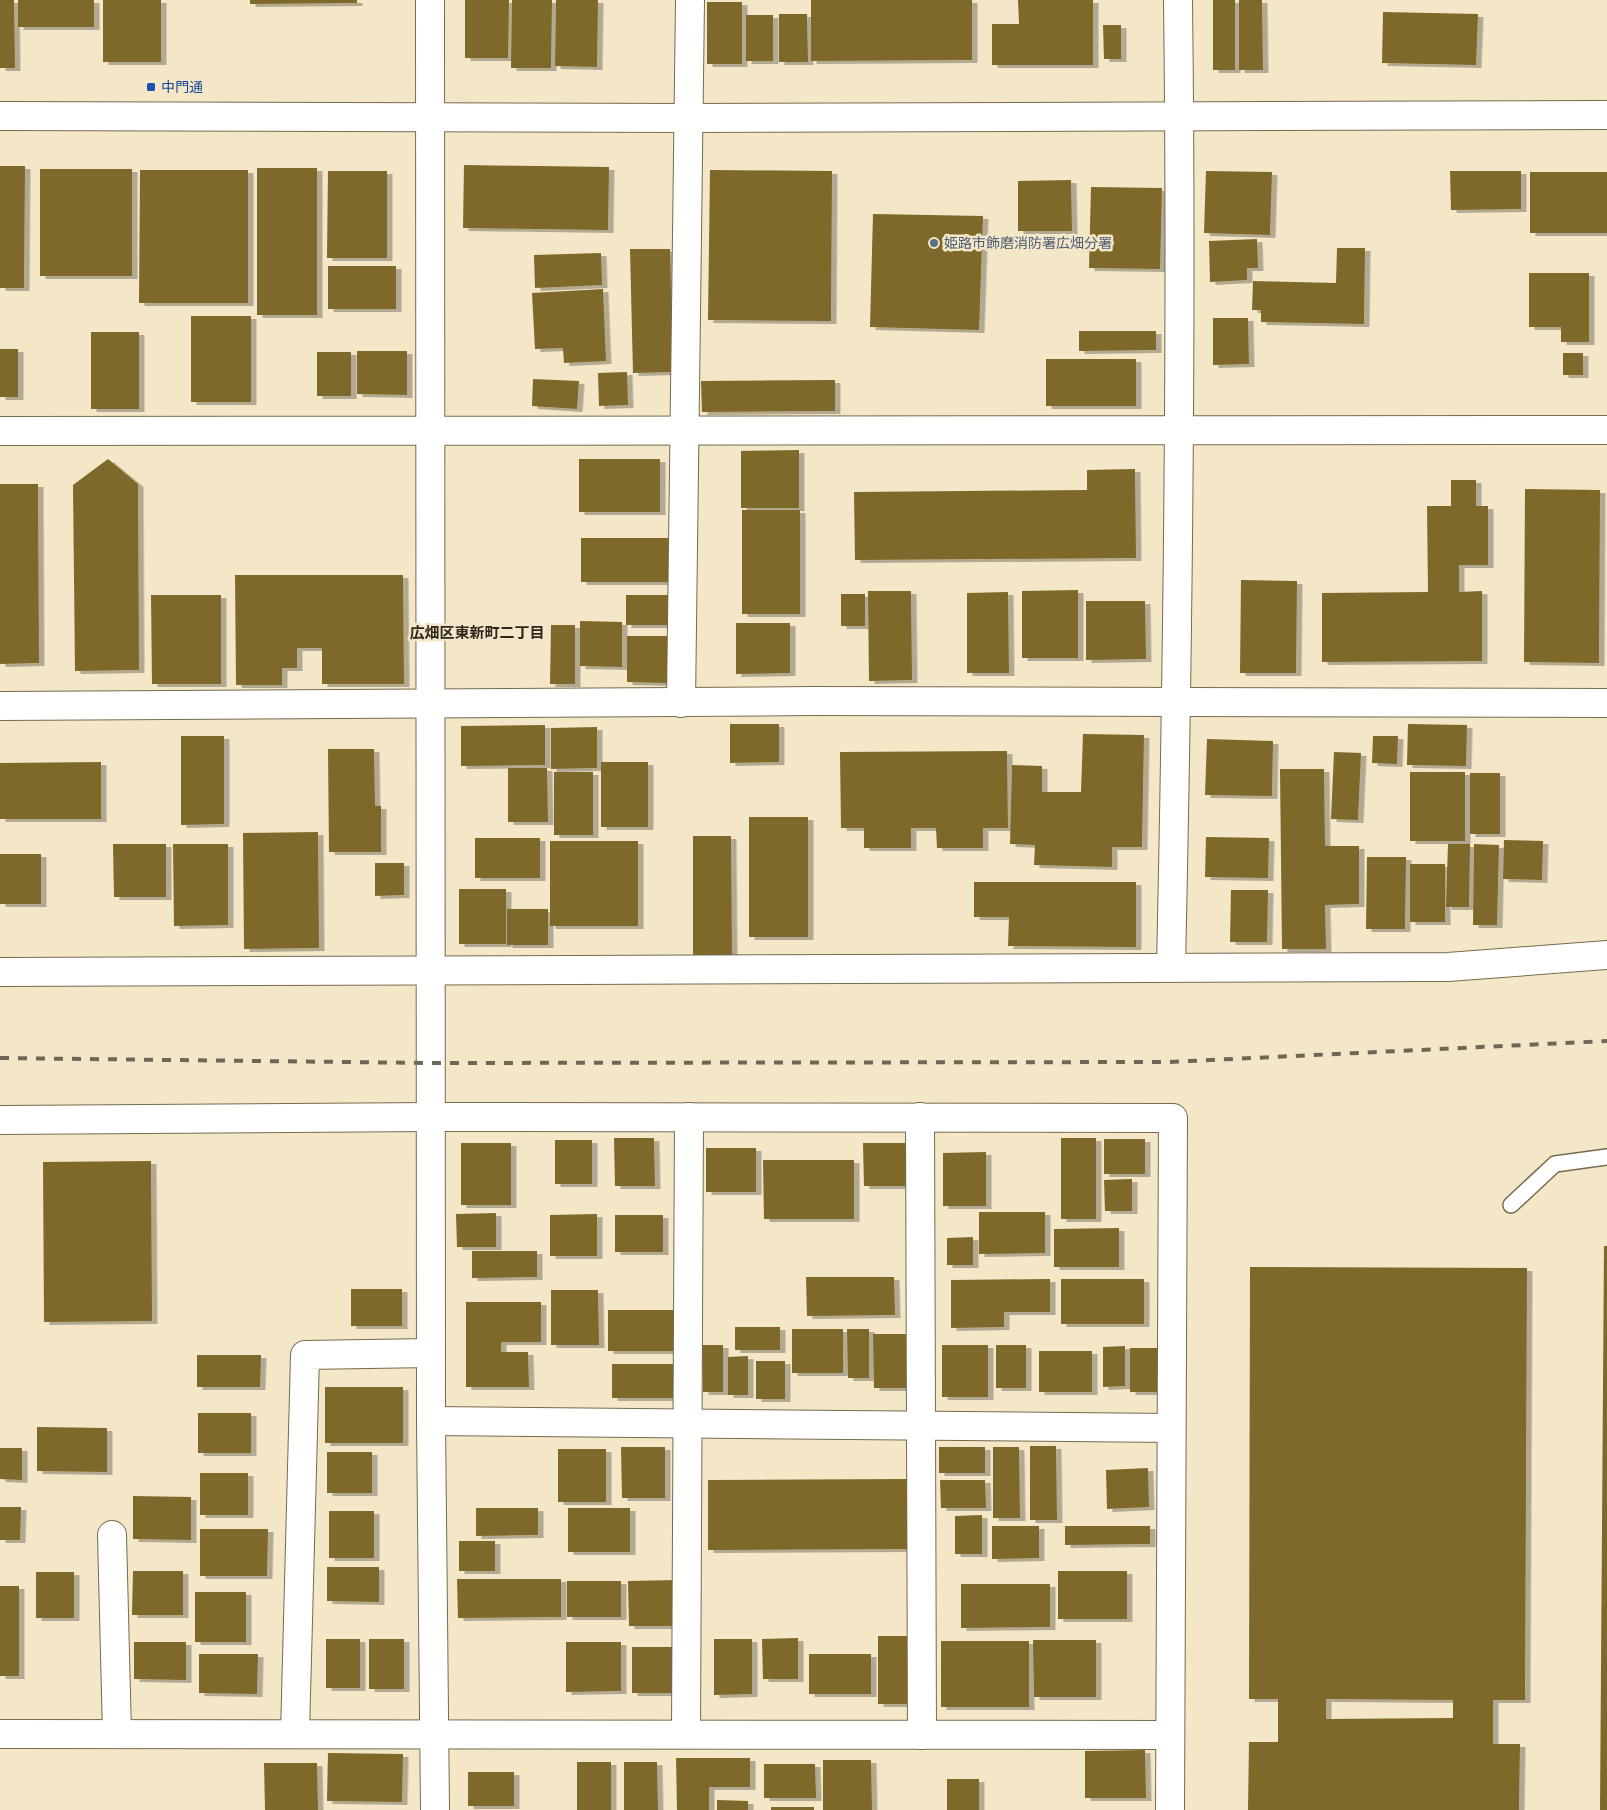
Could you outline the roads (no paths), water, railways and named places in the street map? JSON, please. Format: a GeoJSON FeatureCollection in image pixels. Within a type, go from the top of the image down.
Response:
{"type":"FeatureCollection","features":[{"type":"Feature","properties":{"kind":"street"},"geometry":{"type":"LineString","coordinates":[[430,0],[431,1421],[436,1734],[435,1810]]}},
{"type":"Feature","properties":{"kind":"street"},"geometry":{"type":"LineString","coordinates":[[681,703],[690,0]]}},
{"type":"Feature","properties":{"kind":"street"},"geometry":{"type":"LineString","coordinates":[[1172,967],[1177,700],[1180,116],[1178,0]]}},
{"type":"Feature","properties":{"kind":"street"},"geometry":{"type":"LineString","coordinates":[[0,116],[689,118],[1607,116]]}},
{"type":"Feature","properties":{"kind":"street"},"geometry":{"type":"LineString","coordinates":[[0,432],[1607,430]]}},
{"type":"Feature","properties":{"kind":"street"},"geometry":{"type":"LineString","coordinates":[[0,706],[431,702],[681,703],[1177,700],[1607,702]]}},
{"type":"Feature","properties":{"kind":"street"},"geometry":{"type":"LineString","coordinates":[[0,972],[1448,967],[1607,955]]}},
{"type":"Feature","properties":{"kind":"street"},"geometry":{"type":"LineString","coordinates":[[0,1120],[432,1117],[1173,1118],[1170,1810]]}},
{"type":"Feature","properties":{"kind":"street"},"geometry":{"type":"LineString","coordinates":[[686,1734],[689,1117]]}},
{"type":"Feature","properties":{"kind":"street"},"geometry":{"type":"LineString","coordinates":[[920,1117],[922,1735]]}},
{"type":"Feature","properties":{"kind":"street"},"geometry":{"type":"LineString","coordinates":[[295,1734],[304,1355],[431,1353]]}},
{"type":"Feature","properties":{"kind":"street"},"geometry":{"type":"LineString","coordinates":[[431,1421],[1171,1428]]}},
{"type":"Feature","properties":{"kind":"street"},"geometry":{"type":"LineString","coordinates":[[112,1535],[117,1734]]}},
{"type":"Feature","properties":{"kind":"street"},"geometry":{"type":"LineString","coordinates":[[0,1734],[1170,1735]]}},
{"type":"Feature","properties":{"kind":"lane"},"geometry":{"type":"LineString","coordinates":[[1511,1205],[1554,1164],[1607,1157]]}},
{"type":"Feature","properties":{"kind":"railway"},"geometry":{"type":"LineString","coordinates":[[0,1058],[431,1063],[1169,1062],[1607,1041]]}},
{"type":"Feature","properties":{"kind":"place","name":"中門通"},"geometry":{"type":"Point","coordinates":[151,87]}},
{"type":"Feature","properties":{"kind":"place","name":"姫路市飾磨消防署広畑分署"},"geometry":{"type":"Point","coordinates":[934,243]}},
{"type":"Feature","properties":{"kind":"district","name":"広畑区東新町二丁目"},"geometry":{"type":"Point","coordinates":[477,633]}}]}
